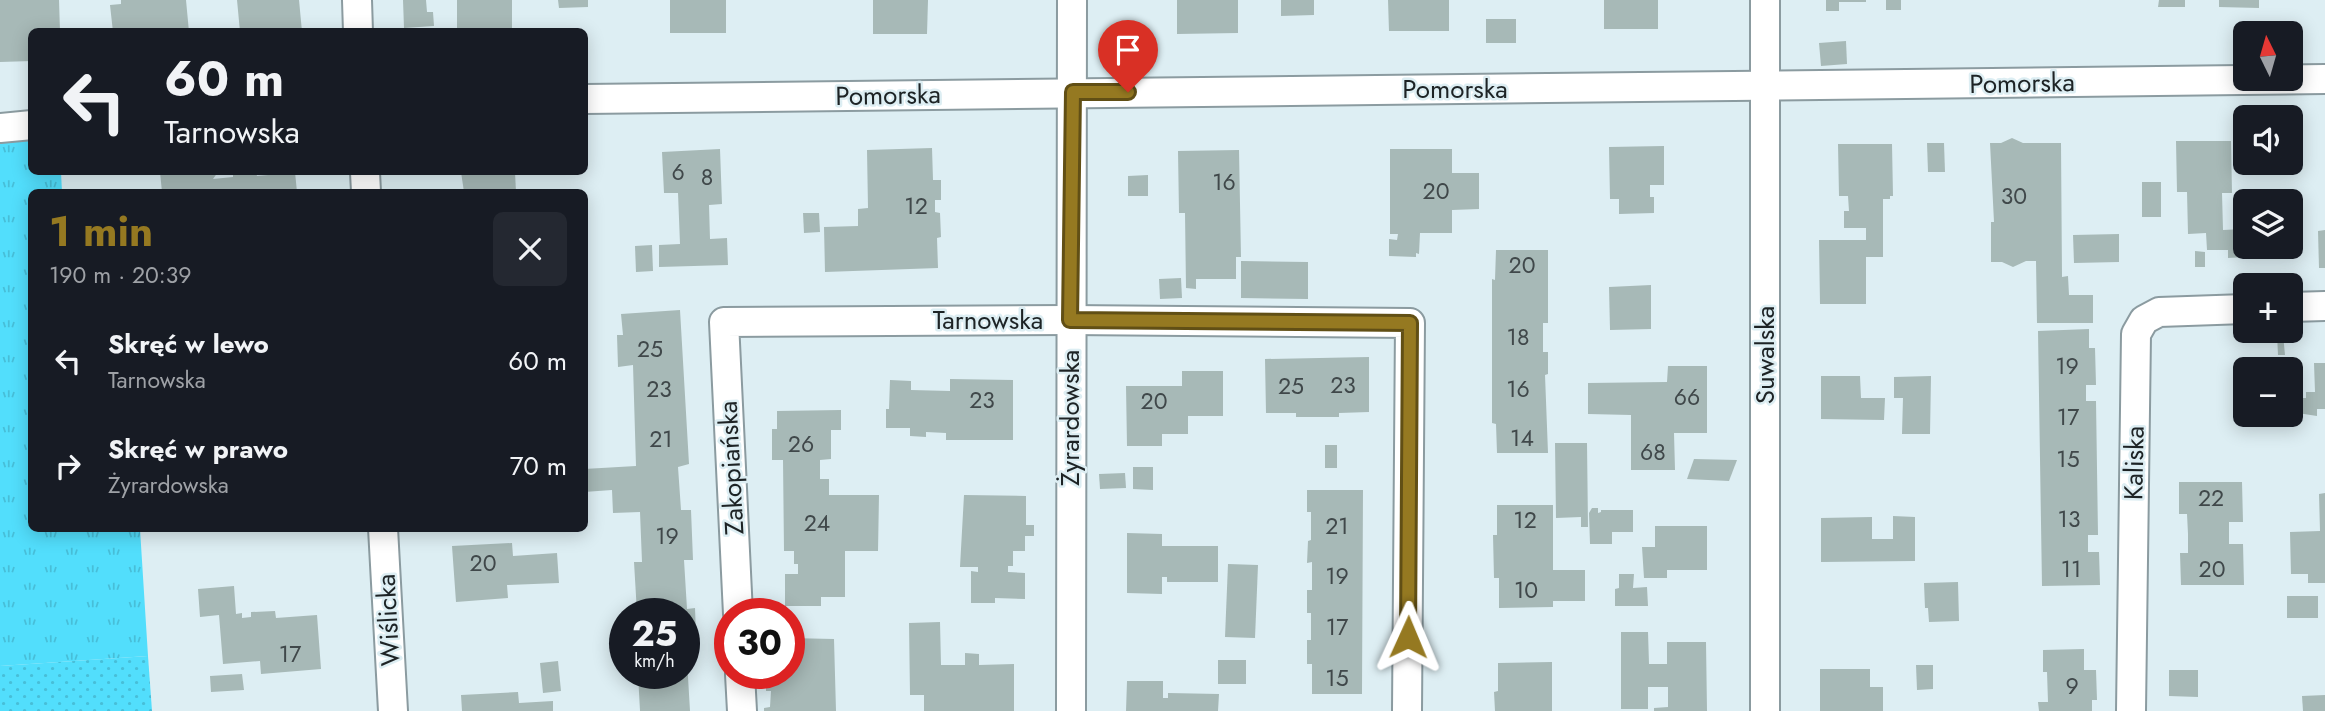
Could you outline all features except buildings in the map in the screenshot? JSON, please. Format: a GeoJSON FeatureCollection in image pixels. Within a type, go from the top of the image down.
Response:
{"type":"FeatureCollection","features":[{"type":"Feature","properties":{"kind":"street"},"geometry":{"type":"LineString","coordinates":[[357,0],[358,28]]}},
{"type":"Feature","properties":{"kind":"street","name":"Żyrardowska"},"geometry":{"type":"LineString","coordinates":[[1070,711],[1072,0]]}},
{"type":"Feature","properties":{"kind":"street","name":"Suwalska"},"geometry":{"type":"LineString","coordinates":[[1765,0],[1765,711]]}},
{"type":"Feature","properties":{"kind":"street","name":"Pomorska"},"geometry":{"type":"LineString","coordinates":[[588,99],[2325,79]]}},
{"type":"Feature","properties":{"kind":"street"},"geometry":{"type":"LineString","coordinates":[[0,128],[28,125]]}},
{"type":"Feature","properties":{"kind":"street"},"geometry":{"type":"LineString","coordinates":[[2303,307],[2325,306]]}},
{"type":"Feature","properties":{"kind":"street","name":"Kaliska"},"geometry":{"type":"LineString","coordinates":[[2131,711],[2136,334],[2144,320],[2160,312],[2233,309]]}},
{"type":"Feature","properties":{"kind":"street","name":"Tarnowska"},"geometry":{"type":"LineString","coordinates":[[724,322],[1070,320],[1410,323],[1407,711]]}},
{"type":"Feature","properties":{"kind":"street","name":"Zakopiańska"},"geometry":{"type":"LineString","coordinates":[[724,322],[736,598]]}},
{"type":"Feature","properties":{"kind":"street","name":"Wiślicka"},"geometry":{"type":"LineString","coordinates":[[383,532],[393,711]]}},
{"type":"Feature","properties":{"kind":"street"},"geometry":{"type":"LineString","coordinates":[[741,689],[742,711]]}},
{"type":"Feature","properties":{"kind":"green space"},"geometry":{"type":"Polygon","coordinates":[[[28,125],[28,175],[61,175],[62,189],[28,189],[28,532],[140,532],[148,656],[0,666],[0,128],[28,125]]]}},
{"type":"Feature","properties":{"kind":"green space"},"geometry":{"type":"Polygon","coordinates":[[[148,656],[152,711],[0,711],[0,666],[148,656]]]}},
{"type":"Feature","properties":{"kind":"route"},"geometry":{"type":"LineString","coordinates":[[1128,92],[1073,92],[1070,320],[1410,323],[1408,637]]}}]}
